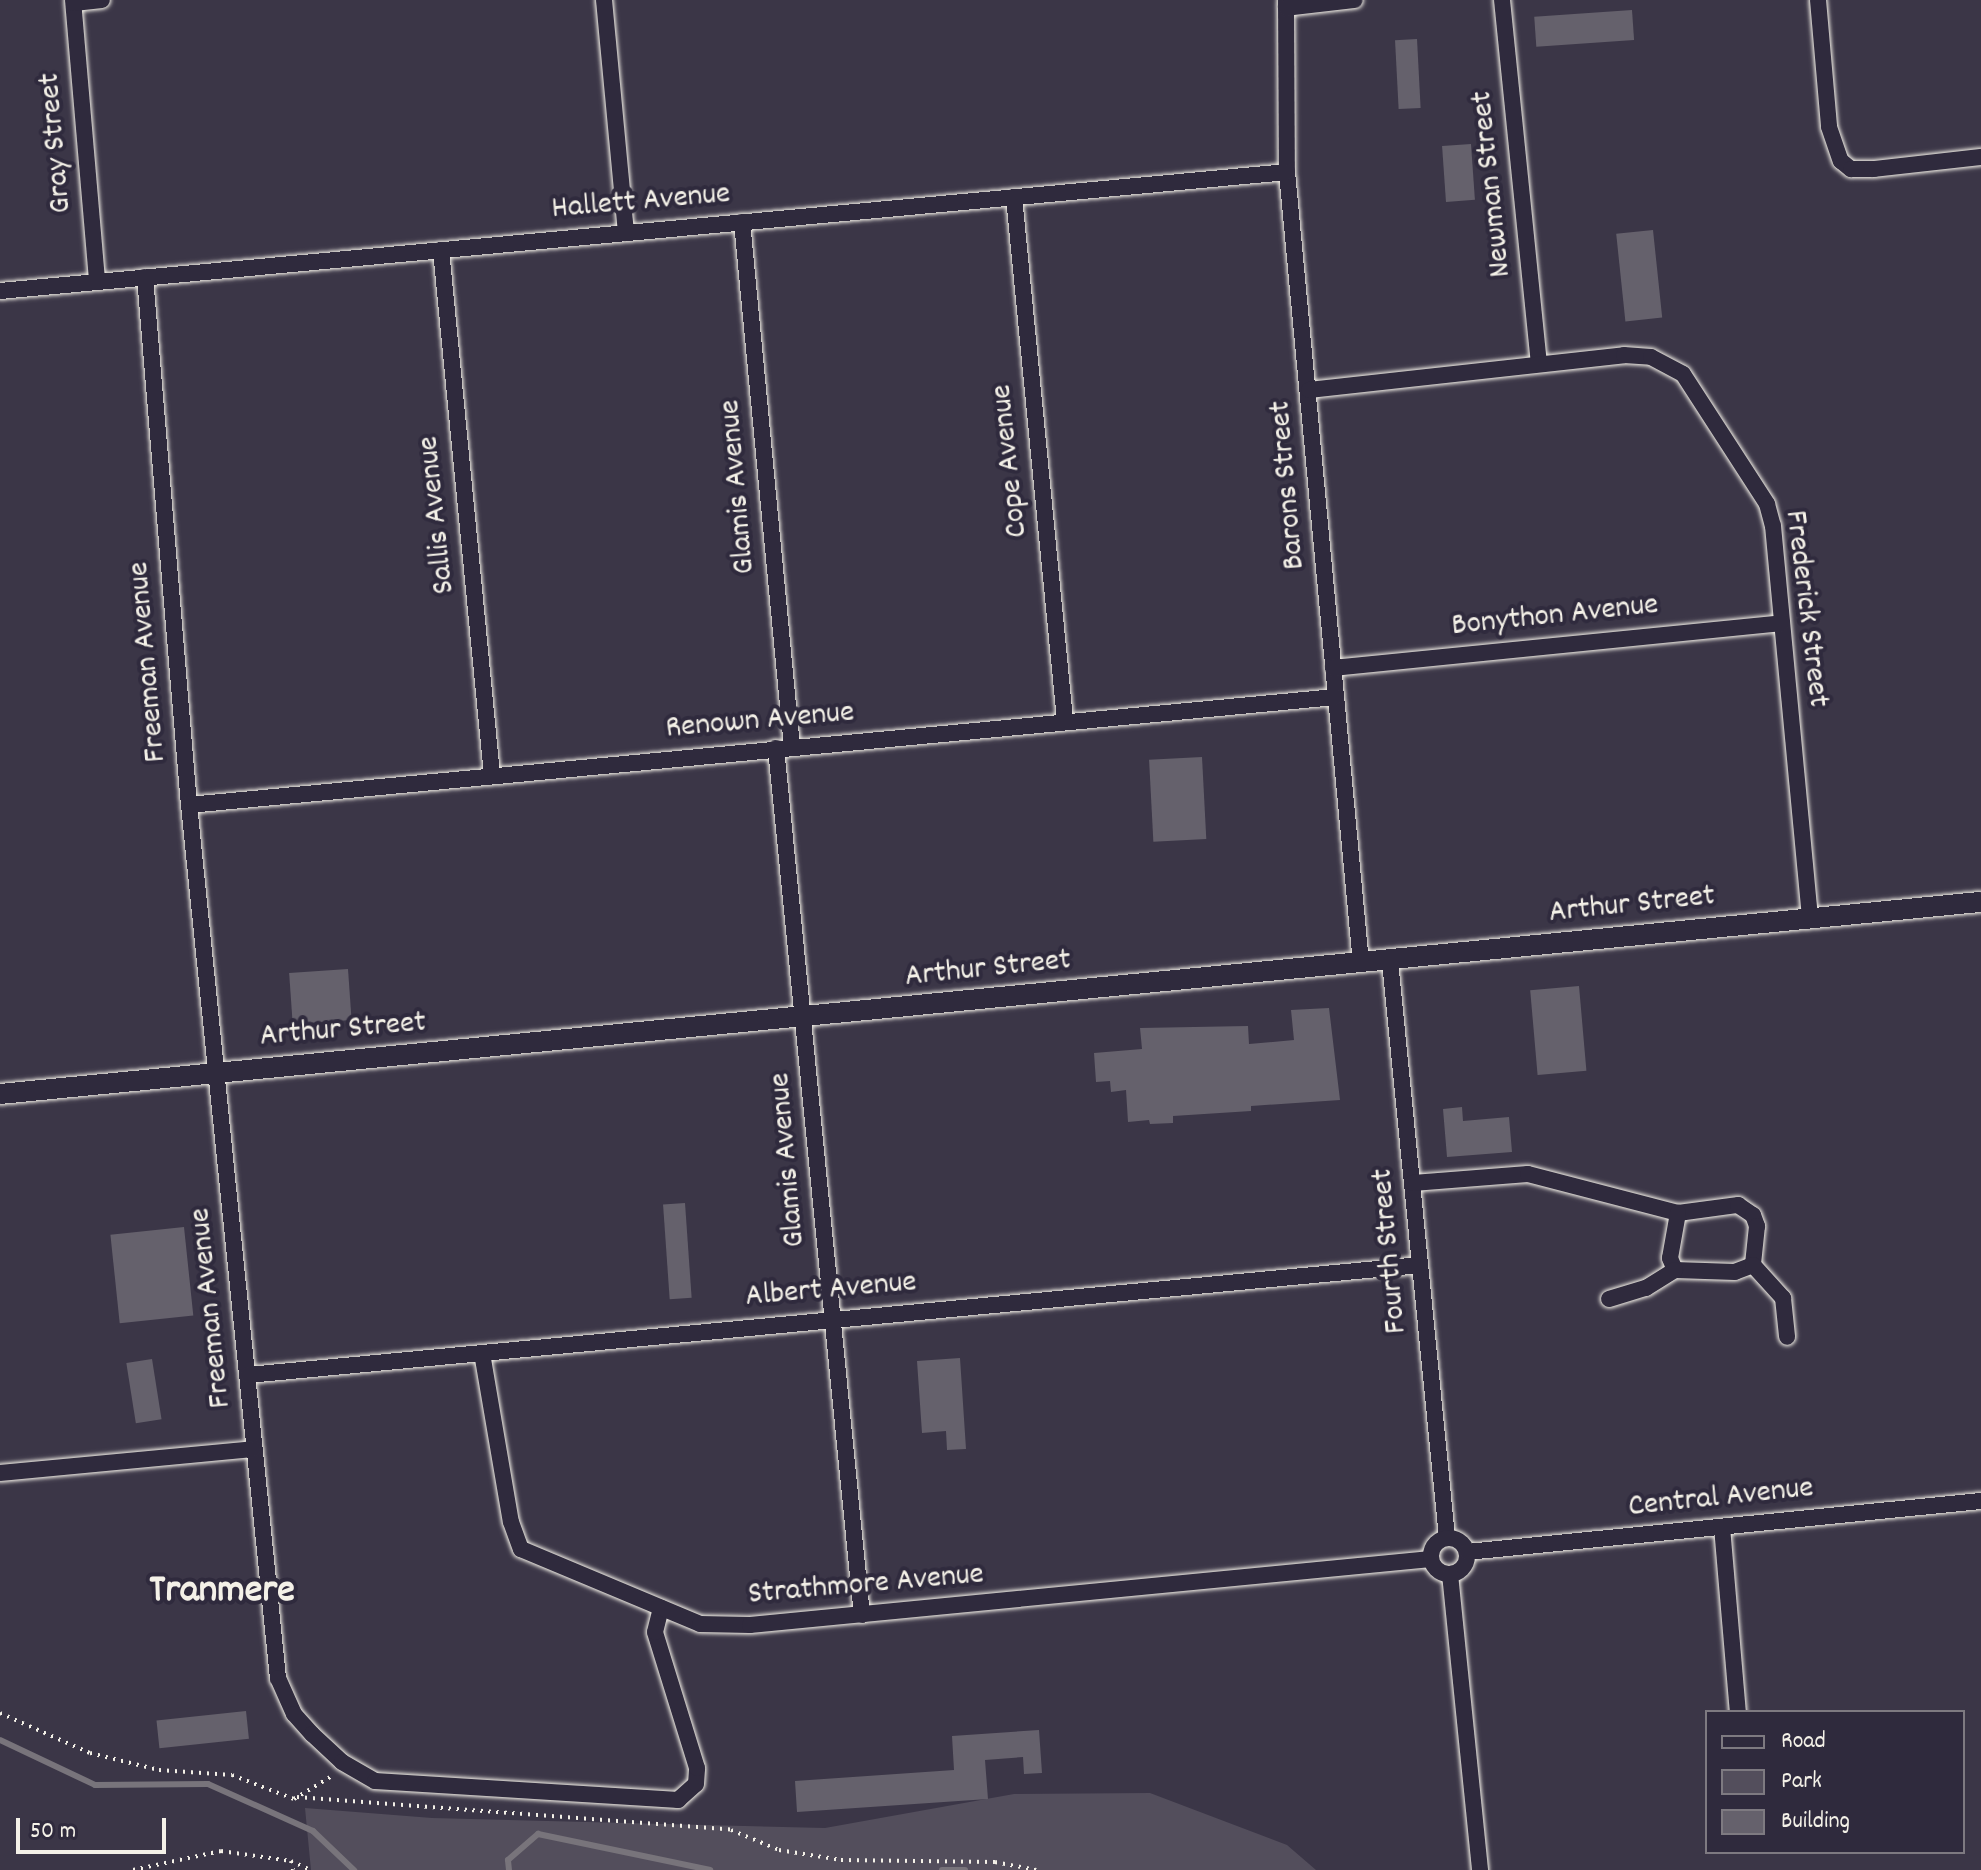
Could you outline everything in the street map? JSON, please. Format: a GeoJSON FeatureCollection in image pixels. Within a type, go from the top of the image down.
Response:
{"type":"FeatureCollection","features":[{"type":"Feature","properties":{"kind":"street"},"geometry":{"type":"LineString","coordinates":[[74,1],[102,0]]}},
{"type":"Feature","properties":{"kind":"street"},"geometry":{"type":"LineString","coordinates":[[604,0],[626,233]]}},
{"type":"Feature","properties":{"kind":"street"},"geometry":{"type":"LineString","coordinates":[[1286,4],[1355,0]]}},
{"type":"Feature","properties":{"kind":"street","name":"Newman Street"},"geometry":{"type":"LineString","coordinates":[[1502,0],[1539,363]]}},
{"type":"Feature","properties":{"kind":"street"},"geometry":{"type":"LineString","coordinates":[[1818,0],[1829,127],[1841,161],[1851,169],[1874,169],[1981,157]]}},
{"type":"Feature","properties":{"kind":"street","name":"Gray Street"},"geometry":{"type":"LineString","coordinates":[[74,1],[97,282]]}},
{"type":"Feature","properties":{"kind":"street","name":"Barons Street"},"geometry":{"type":"LineString","coordinates":[[1286,4],[1287,172],[1361,964]]}},
{"type":"Feature","properties":{"kind":"street","name":"Hallett Avenue"},"geometry":{"type":"LineString","coordinates":[[0,291],[1287,172]]}},
{"type":"Feature","properties":{"kind":"street","name":"Cope Avenue"},"geometry":{"type":"LineString","coordinates":[[1014,197],[1065,720]]}},
{"type":"Feature","properties":{"kind":"street","name":"Glamis Avenue"},"geometry":{"type":"LineString","coordinates":[[742,222],[805,1018],[831,1319],[862,1615]]}},
{"type":"Feature","properties":{"kind":"street","name":"Sallis Avenue"},"geometry":{"type":"LineString","coordinates":[[441,250],[492,775]]}},
{"type":"Feature","properties":{"kind":"street","name":"Freeman Avenue"},"geometry":{"type":"LineString","coordinates":[[145,277],[189,805],[278,1678],[294,1714],[349,1766],[375,1781],[405,1786],[678,1800],[696,1784],[697,1768],[655,1632],[661,1608]]}},
{"type":"Feature","properties":{"kind":"street","name":"Frederick Street"},"geometry":{"type":"LineString","coordinates":[[1309,390],[1539,363],[1651,357],[1683,374],[1767,504],[1782,623],[1810,918]]}},
{"type":"Feature","properties":{"kind":"street","name":"Bonython Avenue"},"geometry":{"type":"LineString","coordinates":[[1333,668],[1782,623]]}},
{"type":"Feature","properties":{"kind":"street","name":"Renown Avenue"},"geometry":{"type":"LineString","coordinates":[[189,805],[1065,720],[1336,697]]}},
{"type":"Feature","properties":{"kind":"street","name":"Arthur Street"},"geometry":{"type":"LineString","coordinates":[[0,1094],[1981,902]]}},
{"type":"Feature","properties":{"kind":"street","name":"Fourth Street"},"geometry":{"type":"LineString","coordinates":[[1390,961],[1447,1537]]}},
{"type":"Feature","properties":{"kind":"street"},"geometry":{"type":"LineString","coordinates":[[1413,1183],[1528,1174],[1678,1213],[1731,1205],[1746,1209],[1758,1238],[1753,1265]]}},
{"type":"Feature","properties":{"kind":"street"},"geometry":{"type":"LineString","coordinates":[[1675,1270],[1670,1258],[1678,1213]]}},
{"type":"Feature","properties":{"kind":"street","name":"Albert Avenue"},"geometry":{"type":"LineString","coordinates":[[248,1375],[1420,1265]]}},
{"type":"Feature","properties":{"kind":"street"},"geometry":{"type":"LineString","coordinates":[[1609,1299],[1646,1288],[1675,1270],[1735,1272],[1753,1265]]}},
{"type":"Feature","properties":{"kind":"street"},"geometry":{"type":"LineString","coordinates":[[1753,1265],[1783,1298],[1787,1337]]}},
{"type":"Feature","properties":{"kind":"street","name":"Strathmore Avenue"},"geometry":{"type":"LineString","coordinates":[[482,1353],[518,1544],[533,1555],[661,1608],[721,1628],[1431,1559]]}},
{"type":"Feature","properties":{"kind":"street"},"geometry":{"type":"LineString","coordinates":[[0,1473],[253,1449]]}},
{"type":"Feature","properties":{"kind":"street","name":"Central Avenue"},"geometry":{"type":"LineString","coordinates":[[1467,1552],[1981,1501]]}},
{"type":"Feature","properties":{"kind":"street"},"geometry":{"type":"LineString","coordinates":[[1722,1527],[1738,1710]]}},
{"type":"Feature","properties":{"kind":"street"},"geometry":{"type":"LineString","coordinates":[[1447,1537],[1462,1542],[1467,1552],[1463,1568],[1450,1574],[1437,1569],[1431,1559],[1436,1543],[1447,1537]]}},
{"type":"Feature","properties":{"kind":"street"},"geometry":{"type":"LineString","coordinates":[[1450,1574],[1480,1870]]}},
{"type":"Feature","properties":{"kind":"path"},"geometry":{"type":"LineString","coordinates":[[0,1713],[90,1753],[159,1770],[232,1775],[297,1797],[731,1830],[779,1850],[841,1860],[995,1862],[1036,1870]]}},
{"type":"Feature","properties":{"kind":"path"},"geometry":{"type":"LineString","coordinates":[[297,1797],[349,1766]]}},
{"type":"Feature","properties":{"kind":"path"},"geometry":{"type":"LineString","coordinates":[[133,1870],[221,1851],[291,1861],[310,1870]]}},
{"type":"Feature","properties":{"kind":"path"},"geometry":{"type":"LineString","coordinates":[[291,1861],[293,1870]]}},
{"type":"Feature","properties":{"kind":"green space"},"geometry":{"type":"Polygon","coordinates":[[[1150,1793],[1287,1845],[1316,1870],[311,1870],[305,1808],[432,1818],[825,1828],[1014,1794],[1150,1793]]]}},
{"type":"Feature","properties":{"kind":"building"},"geometry":{"type":"Polygon","coordinates":[[[1632,10],[1634,40],[1536,47],[1534,17],[1632,10]]]}},
{"type":"Feature","properties":{"kind":"building"},"geometry":{"type":"Polygon","coordinates":[[[1417,39],[1421,108],[1399,109],[1395,40],[1417,39]]]}},
{"type":"Feature","properties":{"kind":"building"},"geometry":{"type":"Polygon","coordinates":[[[1471,144],[1475,200],[1446,202],[1442,146],[1471,144]]]}},
{"type":"Feature","properties":{"kind":"building"},"geometry":{"type":"Polygon","coordinates":[[[1653,230],[1662,318],[1625,321],[1616,234],[1653,230]]]}},
{"type":"Feature","properties":{"kind":"building"},"geometry":{"type":"Polygon","coordinates":[[[1202,757],[1206,839],[1153,842],[1149,760],[1202,757]]]}},
{"type":"Feature","properties":{"kind":"building"},"geometry":{"type":"Polygon","coordinates":[[[348,969],[352,1020],[293,1024],[289,973],[348,969]]]}},
{"type":"Feature","properties":{"kind":"building"},"geometry":{"type":"Polygon","coordinates":[[[1579,986],[1586,1071],[1538,1075],[1530,990],[1579,986]]]}},
{"type":"Feature","properties":{"kind":"building"},"geometry":{"type":"Polygon","coordinates":[[[1329,1008],[1340,1100],[1251,1106],[1251,1111],[1173,1116],[1173,1123],[1150,1124],[1149,1120],[1128,1122],[1126,1090],[1111,1092],[1110,1081],[1096,1082],[1094,1053],[1142,1049],[1140,1028],[1248,1026],[1249,1044],[1294,1040],[1291,1010],[1329,1008]]]}},
{"type":"Feature","properties":{"kind":"building"},"geometry":{"type":"Polygon","coordinates":[[[1462,1107],[1463,1121],[1509,1117],[1512,1152],[1447,1157],[1443,1109],[1462,1107]]]}},
{"type":"Feature","properties":{"kind":"building"},"geometry":{"type":"Polygon","coordinates":[[[685,1203],[692,1298],[670,1299],[663,1205],[685,1203]]]}},
{"type":"Feature","properties":{"kind":"building"},"geometry":{"type":"Polygon","coordinates":[[[184,1227],[193,1316],[120,1323],[110,1235],[184,1227]]]}},
{"type":"Feature","properties":{"kind":"building"},"geometry":{"type":"Polygon","coordinates":[[[960,1358],[966,1449],[947,1450],[946,1431],[922,1433],[917,1361],[960,1358]]]}},
{"type":"Feature","properties":{"kind":"building"},"geometry":{"type":"Polygon","coordinates":[[[152,1359],[162,1419],[136,1423],[126,1363],[152,1359]]]}},
{"type":"Feature","properties":{"kind":"building"},"geometry":{"type":"Polygon","coordinates":[[[246,1711],[249,1739],[159,1748],[156,1720],[246,1711]]]}},
{"type":"Feature","properties":{"kind":"building"},"geometry":{"type":"Polygon","coordinates":[[[1039,1730],[1042,1773],[1024,1774],[1023,1757],[985,1760],[988,1799],[797,1812],[795,1781],[954,1770],[952,1736],[1039,1730]]]}},
{"type":"Feature","properties":{"kind":"waterway"},"geometry":{"type":"LineString","coordinates":[[0,1740],[95,1785],[208,1784],[313,1831],[354,1870]]}},
{"type":"Feature","properties":{"kind":"waterway"},"geometry":{"type":"LineString","coordinates":[[509,1870],[508,1860],[538,1834],[710,1870]]}},
{"type":"Feature","properties":{"kind":"waterway"},"geometry":{"type":"LineString","coordinates":[[942,1870],[965,1870]]}},
{"type":"Feature","properties":{"kind":"district","name":"Tranmere"},"geometry":{"type":"Point","coordinates":[222,1593]}}]}
